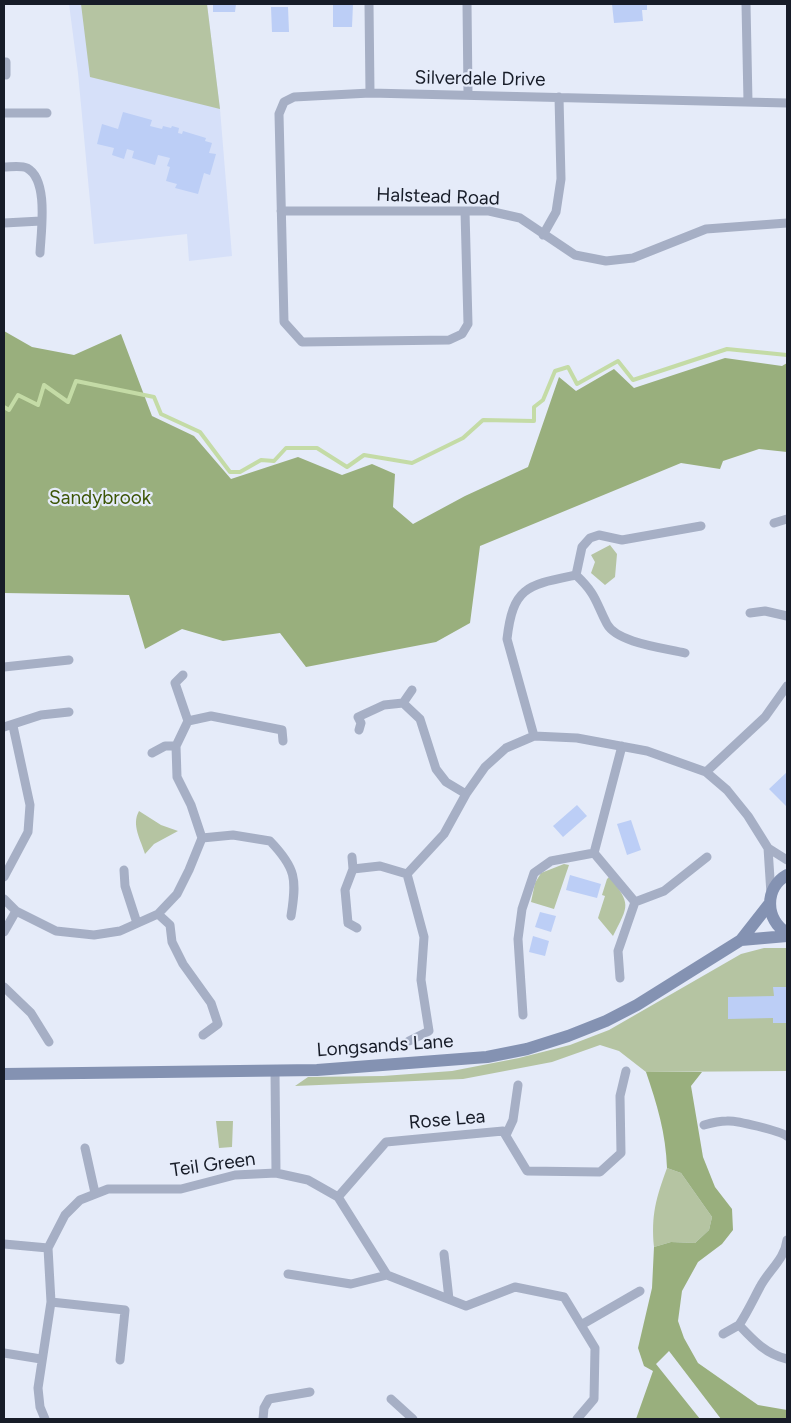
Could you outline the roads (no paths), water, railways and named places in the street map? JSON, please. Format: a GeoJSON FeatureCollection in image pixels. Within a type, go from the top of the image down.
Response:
{"type":"FeatureCollection","features":[{"type":"Feature","properties":{"kind":"main road","name":"Longsands Lane"},"geometry":{"type":"LineString","coordinates":[[4,1074],[275,1072],[453,1061],[527,1049],[568,1036],[629,1009],[741,940],[770,899],[776,884],[787,876]]}},
{"type":"Feature","properties":{"kind":"main road"},"geometry":{"type":"LineString","coordinates":[[770,899],[771,914],[776,924],[787,934]]}},
{"type":"Feature","properties":{"kind":"main road","name":"Longsands Lane"},"geometry":{"type":"LineString","coordinates":[[741,940],[787,934]]}},
{"type":"Feature","properties":{"kind":"street"},"geometry":{"type":"LineString","coordinates":[[369,4],[370,93]]}},
{"type":"Feature","properties":{"kind":"street"},"geometry":{"type":"LineString","coordinates":[[466,4],[468,94]]}},
{"type":"Feature","properties":{"kind":"street"},"geometry":{"type":"LineString","coordinates":[[746,4],[748,102]]}},
{"type":"Feature","properties":{"kind":"street"},"geometry":{"type":"LineString","coordinates":[[4,62],[6,62],[6,75]]}},
{"type":"Feature","properties":{"kind":"street","name":"Silverdale Drive"},"geometry":{"type":"LineString","coordinates":[[466,211],[468,324],[462,334],[448,340],[302,342],[284,322],[279,114],[284,102],[294,96],[370,93],[468,94],[787,103]]}},
{"type":"Feature","properties":{"kind":"street"},"geometry":{"type":"LineString","coordinates":[[543,235],[556,212],[561,179],[559,97]]}},
{"type":"Feature","properties":{"kind":"street"},"geometry":{"type":"LineString","coordinates":[[4,113],[47,112]]}},
{"type":"Feature","properties":{"kind":"street"},"geometry":{"type":"LineString","coordinates":[[4,166],[26,167],[37,176],[41,190],[40,254]]}},
{"type":"Feature","properties":{"kind":"street","name":"Halstead Road"},"geometry":{"type":"LineString","coordinates":[[281,211],[489,211],[520,218],[575,255],[606,261],[633,258],[706,229],[787,223]]}},
{"type":"Feature","properties":{"kind":"street"},"geometry":{"type":"LineString","coordinates":[[4,223],[41,221]]}},
{"type":"Feature","properties":{"kind":"street"},"geometry":{"type":"LineString","coordinates":[[774,523],[787,519]]}},
{"type":"Feature","properties":{"kind":"street"},"geometry":{"type":"LineString","coordinates":[[576,575],[582,547],[590,538],[600,535],[622,540],[701,526]]}},
{"type":"Feature","properties":{"kind":"street"},"geometry":{"type":"LineString","coordinates":[[576,575],[594,594],[607,625],[616,633],[625,639],[685,653]]}},
{"type":"Feature","properties":{"kind":"street"},"geometry":{"type":"LineString","coordinates":[[534,736],[510,655],[507,639],[509,623],[515,602],[520,594],[528,588],[576,575]]}},
{"type":"Feature","properties":{"kind":"street"},"geometry":{"type":"LineString","coordinates":[[750,614],[765,611],[787,616]]}},
{"type":"Feature","properties":{"kind":"street"},"geometry":{"type":"LineString","coordinates":[[4,667],[70,660]]}},
{"type":"Feature","properties":{"kind":"street"},"geometry":{"type":"LineString","coordinates":[[4,898],[16,911],[56,931],[94,935],[120,931],[158,914],[177,894],[190,870],[202,838],[192,805],[177,777],[176,746],[188,721],[175,683],[184,675]]}},
{"type":"Feature","properties":{"kind":"street"},"geometry":{"type":"LineString","coordinates":[[706,772],[765,717],[787,686]]}},
{"type":"Feature","properties":{"kind":"street"},"geometry":{"type":"LineString","coordinates":[[403,703],[412,690]]}},
{"type":"Feature","properties":{"kind":"street"},"geometry":{"type":"LineString","coordinates":[[359,730],[360,723],[358,717],[384,705],[403,703],[420,719],[436,769],[446,782],[466,794]]}},
{"type":"Feature","properties":{"kind":"street"},"geometry":{"type":"LineString","coordinates":[[4,877],[28,832],[30,805],[8,726],[41,715],[69,712]]}},
{"type":"Feature","properties":{"kind":"street"},"geometry":{"type":"LineString","coordinates":[[188,721],[211,716],[244,721],[282,730],[283,742]]}},
{"type":"Feature","properties":{"kind":"street"},"geometry":{"type":"LineString","coordinates":[[407,874],[444,834],[466,794],[485,767],[506,748],[534,736],[577,738],[647,751],[706,772],[727,790],[748,816],[768,848],[787,860]]}},
{"type":"Feature","properties":{"kind":"street"},"geometry":{"type":"LineString","coordinates":[[152,753],[165,746],[176,746]]}},
{"type":"Feature","properties":{"kind":"street"},"geometry":{"type":"LineString","coordinates":[[594,853],[622,746]]}},
{"type":"Feature","properties":{"kind":"street"},"geometry":{"type":"LineString","coordinates":[[202,838],[233,835],[270,840],[293,870],[294,896],[291,916]]}},
{"type":"Feature","properties":{"kind":"street"},"geometry":{"type":"LineString","coordinates":[[768,848],[770,899]]}},
{"type":"Feature","properties":{"kind":"street"},"geometry":{"type":"LineString","coordinates":[[594,853],[635,902]]}},
{"type":"Feature","properties":{"kind":"street"},"geometry":{"type":"LineString","coordinates":[[523,1015],[518,940],[522,909],[534,873],[551,862],[594,853]]}},
{"type":"Feature","properties":{"kind":"street"},"geometry":{"type":"LineString","coordinates":[[352,857],[353,869],[345,890],[348,923],[357,928]]}},
{"type":"Feature","properties":{"kind":"street"},"geometry":{"type":"LineString","coordinates":[[635,902],[664,891],[707,857]]}},
{"type":"Feature","properties":{"kind":"street"},"geometry":{"type":"LineString","coordinates":[[353,869],[380,866],[407,874]]}},
{"type":"Feature","properties":{"kind":"street"},"geometry":{"type":"LineString","coordinates":[[124,870],[125,886],[137,923]]}},
{"type":"Feature","properties":{"kind":"street"},"geometry":{"type":"LineString","coordinates":[[407,874],[424,937],[421,980],[429,1031],[409,1041]]}},
{"type":"Feature","properties":{"kind":"street"},"geometry":{"type":"LineString","coordinates":[[620,978],[618,951],[635,902]]}},
{"type":"Feature","properties":{"kind":"street"},"geometry":{"type":"LineString","coordinates":[[4,932],[16,911]]}},
{"type":"Feature","properties":{"kind":"street"},"geometry":{"type":"LineString","coordinates":[[158,914],[170,925],[172,942],[183,964],[211,1003],[218,1024],[203,1035]]}},
{"type":"Feature","properties":{"kind":"street"},"geometry":{"type":"LineString","coordinates":[[4,987],[31,1013],[49,1042]]}},
{"type":"Feature","properties":{"kind":"street","name":"Rose Lea"},"geometry":{"type":"LineString","coordinates":[[338,1197],[386,1142],[503,1131],[527,1171],[600,1172],[621,1153],[620,1096],[626,1071]]}},
{"type":"Feature","properties":{"kind":"street"},"geometry":{"type":"LineString","coordinates":[[275,1072],[276,1173]]}},
{"type":"Feature","properties":{"kind":"street"},"geometry":{"type":"LineString","coordinates":[[506,1135],[513,1120],[518,1085]]}},
{"type":"Feature","properties":{"kind":"street"},"geometry":{"type":"LineString","coordinates":[[704,1125],[729,1120],[748,1126],[766,1127],[787,1136]]}},
{"type":"Feature","properties":{"kind":"street"},"geometry":{"type":"LineString","coordinates":[[85,1148],[95,1193]]}},
{"type":"Feature","properties":{"kind":"street","name":"Teil Green"},"geometry":{"type":"LineString","coordinates":[[48,1248],[65,1215],[80,1200],[95,1193],[123,1188],[181,1189],[235,1175],[276,1173],[308,1180],[338,1197]]}},
{"type":"Feature","properties":{"kind":"street"},"geometry":{"type":"LineString","coordinates":[[338,1197],[387,1275]]}},
{"type":"Feature","properties":{"kind":"street"},"geometry":{"type":"LineString","coordinates":[[724,1334],[739,1325],[749,1310],[760,1286],[777,1264],[787,1240]]}},
{"type":"Feature","properties":{"kind":"street"},"geometry":{"type":"LineString","coordinates":[[4,1244],[48,1248],[52,1302],[41,1359],[39,1398],[45,1419]]}},
{"type":"Feature","properties":{"kind":"street"},"geometry":{"type":"LineString","coordinates":[[444,1254],[449,1299]]}},
{"type":"Feature","properties":{"kind":"street"},"geometry":{"type":"LineString","coordinates":[[288,1274],[351,1284],[387,1275],[466,1306],[515,1287],[564,1298],[595,1348],[594,1399],[577,1419]]}},
{"type":"Feature","properties":{"kind":"street"},"geometry":{"type":"LineString","coordinates":[[581,1326],[640,1291]]}},
{"type":"Feature","properties":{"kind":"street"},"geometry":{"type":"LineString","coordinates":[[52,1302],[124,1310],[120,1360]]}},
{"type":"Feature","properties":{"kind":"street"},"geometry":{"type":"LineString","coordinates":[[739,1325],[760,1347],[773,1356],[787,1359]]}},
{"type":"Feature","properties":{"kind":"street"},"geometry":{"type":"LineString","coordinates":[[4,1353],[41,1359]]}},
{"type":"Feature","properties":{"kind":"street"},"geometry":{"type":"LineString","coordinates":[[263,1419],[264,1408],[270,1399],[310,1392]]}},
{"type":"Feature","properties":{"kind":"street"},"geometry":{"type":"LineString","coordinates":[[391,1399],[413,1419]]}},
{"type":"Feature","properties":{"kind":"waterway"},"geometry":{"type":"LineString","coordinates":[[4,407],[9,410],[18,395],[38,405],[44,385],[68,402],[76,381],[154,397],[161,414],[200,432],[230,472],[240,472],[261,460],[274,461],[286,448],[317,448],[347,467],[364,455],[412,463],[463,438],[483,420],[534,421],[534,407],[543,400],[555,371],[568,367],[577,384],[618,361],[633,380],[727,349],[787,355]]}},
{"type":"Feature","properties":{"kind":"park label","name":"Sandybrook"},"geometry":{"type":"Point","coordinates":[100,498]}}]}
